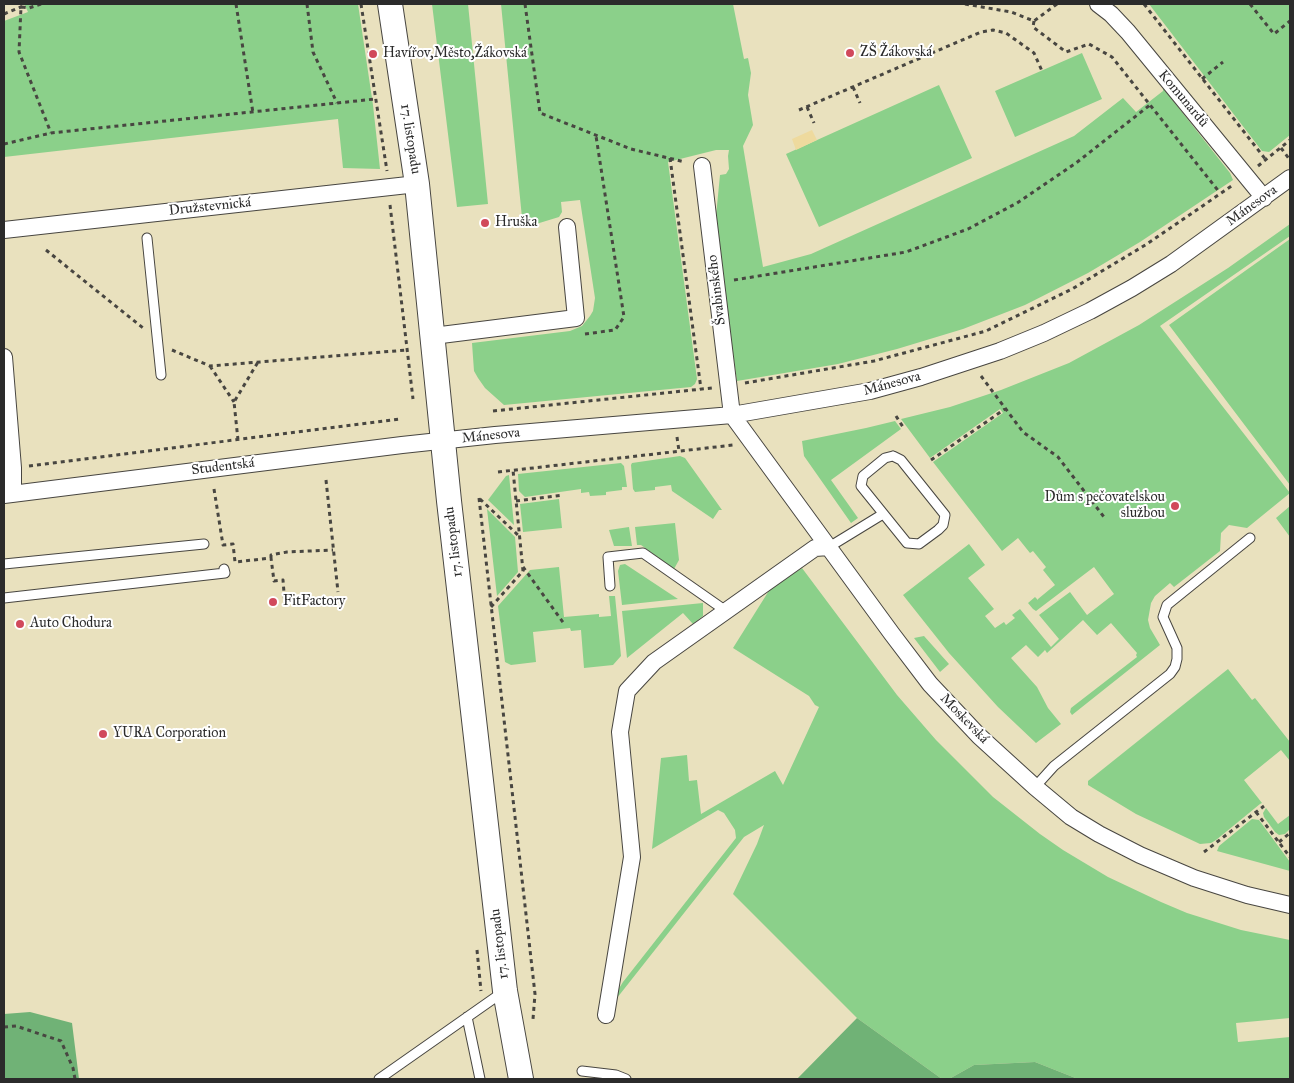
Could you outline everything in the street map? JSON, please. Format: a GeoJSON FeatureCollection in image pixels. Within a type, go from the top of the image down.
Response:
{"type":"FeatureCollection","features":[{"type":"Feature","properties":{"kind":"street","name":"17. listopadu"},"geometry":{"type":"LineString","coordinates":[[390,4],[417,184],[443,441],[506,990],[521,1079]]}},
{"type":"Feature","properties":{"kind":"street","name":"Komunardů"},"geometry":{"type":"LineString","coordinates":[[1098,4],[1111,14],[1128,32],[1264,198]]}},
{"type":"Feature","properties":{"kind":"street","name":"Švabinského"},"geometry":{"type":"LineString","coordinates":[[702,166],[732,415]]}},
{"type":"Feature","properties":{"kind":"street","name":"Mánesova"},"geometry":{"type":"LineString","coordinates":[[443,441],[732,415],[870,391],[921,377],[1044,333],[1090,311],[1171,264],[1290,178]]}},
{"type":"Feature","properties":{"kind":"street","name":"Družstevnická"},"geometry":{"type":"LineString","coordinates":[[4,230],[417,184]]}},
{"type":"Feature","properties":{"kind":"street"},"geometry":{"type":"LineString","coordinates":[[433,336],[576,318],[567,228]]}},
{"type":"Feature","properties":{"kind":"street"},"geometry":{"type":"LineString","coordinates":[[4,357],[13,468],[8,494]]}},
{"type":"Feature","properties":{"kind":"street","name":"Moskevská"},"geometry":{"type":"LineString","coordinates":[[732,415],[930,684],[979,736],[1035,787],[1072,817],[1099,834],[1140,855],[1194,878],[1247,895],[1290,905]]}},
{"type":"Feature","properties":{"kind":"street","name":"Studentská"},"geometry":{"type":"LineString","coordinates":[[8,494],[443,441]]}},
{"type":"Feature","properties":{"kind":"street"},"geometry":{"type":"LineString","coordinates":[[606,1015],[632,857],[620,732],[627,691],[654,662],[815,548],[828,547]]}},
{"type":"Feature","properties":{"kind":"lane"},"geometry":{"type":"LineString","coordinates":[[147,238],[161,375]]}},
{"type":"Feature","properties":{"kind":"lane"},"geometry":{"type":"LineString","coordinates":[[893,456],[901,460],[945,515],[942,525],[938,530],[919,544],[907,543],[883,514],[861,486],[863,476],[885,458],[893,456]]}},
{"type":"Feature","properties":{"kind":"lane"},"geometry":{"type":"LineString","coordinates":[[828,547],[883,514]]}},
{"type":"Feature","properties":{"kind":"lane"},"geometry":{"type":"LineString","coordinates":[[1035,787],[1054,766],[1170,674],[1175,667],[1177,648],[1163,617],[1167,605],[1250,538]]}},
{"type":"Feature","properties":{"kind":"lane"},"geometry":{"type":"LineString","coordinates":[[4,564],[204,544]]}},
{"type":"Feature","properties":{"kind":"lane"},"geometry":{"type":"LineString","coordinates":[[610,586],[608,557],[643,553],[726,611]]}},
{"type":"Feature","properties":{"kind":"lane"},"geometry":{"type":"LineString","coordinates":[[4,598],[220,574]]}},
{"type":"Feature","properties":{"kind":"lane"},"geometry":{"type":"LineString","coordinates":[[379,1079],[506,990]]}},
{"type":"Feature","properties":{"kind":"lane"},"geometry":{"type":"LineString","coordinates":[[467,1017],[480,1079]]}},
{"type":"Feature","properties":{"kind":"lane"},"geometry":{"type":"LineString","coordinates":[[582,1071],[616,1075],[626,1079]]}},
{"type":"Feature","properties":{"kind":"path"},"geometry":{"type":"LineString","coordinates":[[4,14],[20,5],[29,8],[41,4]]}},
{"type":"Feature","properties":{"kind":"path"},"geometry":{"type":"LineString","coordinates":[[236,4],[253,113]]}},
{"type":"Feature","properties":{"kind":"path"},"geometry":{"type":"LineString","coordinates":[[307,4],[313,52],[337,103]]}},
{"type":"Feature","properties":{"kind":"path"},"geometry":{"type":"LineString","coordinates":[[361,4],[388,187],[413,399]]}},
{"type":"Feature","properties":{"kind":"path"},"geometry":{"type":"LineString","coordinates":[[525,4],[540,113],[631,149],[702,166]]}},
{"type":"Feature","properties":{"kind":"path"},"geometry":{"type":"LineString","coordinates":[[965,4],[1011,12],[1034,21]]}},
{"type":"Feature","properties":{"kind":"path"},"geometry":{"type":"LineString","coordinates":[[1057,4],[1034,21],[1033,27],[1066,52],[1089,44],[1112,56],[1220,193]]}},
{"type":"Feature","properties":{"kind":"path"},"geometry":{"type":"LineString","coordinates":[[1144,4],[1266,160]]}},
{"type":"Feature","properties":{"kind":"path"},"geometry":{"type":"LineString","coordinates":[[1250,4],[1274,34],[1290,21]]}},
{"type":"Feature","properties":{"kind":"path"},"geometry":{"type":"LineString","coordinates":[[20,5],[19,52],[51,133]]}},
{"type":"Feature","properties":{"kind":"path"},"geometry":{"type":"LineString","coordinates":[[799,110],[981,32],[993,30],[1006,33],[1034,53],[1042,71]]}},
{"type":"Feature","properties":{"kind":"path"},"geometry":{"type":"LineString","coordinates":[[1202,79],[1224,62]]}},
{"type":"Feature","properties":{"kind":"path"},"geometry":{"type":"LineString","coordinates":[[853,87],[860,103]]}},
{"type":"Feature","properties":{"kind":"path"},"geometry":{"type":"LineString","coordinates":[[4,144],[51,133],[376,99]]}},
{"type":"Feature","properties":{"kind":"path"},"geometry":{"type":"LineString","coordinates":[[716,283],[906,252],[968,229],[1017,203],[1076,163],[1150,105]]}},
{"type":"Feature","properties":{"kind":"path"},"geometry":{"type":"LineString","coordinates":[[807,106],[814,123]]}},
{"type":"Feature","properties":{"kind":"path"},"geometry":{"type":"LineString","coordinates":[[493,411],[728,386],[874,361],[986,331],[1072,289],[1147,244],[1246,175],[1290,140]]}},
{"type":"Feature","properties":{"kind":"path"},"geometry":{"type":"LineString","coordinates":[[1281,148],[1290,160]]}},
{"type":"Feature","properties":{"kind":"path"},"geometry":{"type":"LineString","coordinates":[[670,158],[701,389]]}},
{"type":"Feature","properties":{"kind":"path"},"geometry":{"type":"LineString","coordinates":[[46,250],[167,348],[210,366],[407,350]]}},
{"type":"Feature","properties":{"kind":"path"},"geometry":{"type":"LineString","coordinates":[[970,361],[1023,432],[1058,457],[1104,517]]}},
{"type":"Feature","properties":{"kind":"path"},"geometry":{"type":"LineString","coordinates":[[234,402],[258,362]]}},
{"type":"Feature","properties":{"kind":"path"},"geometry":{"type":"LineString","coordinates":[[210,366],[234,402],[238,440]]}},
{"type":"Feature","properties":{"kind":"path"},"geometry":{"type":"LineString","coordinates":[[672,392],[673,398]]}},
{"type":"Feature","properties":{"kind":"path"},"geometry":{"type":"LineString","coordinates":[[931,460],[1005,409]]}},
{"type":"Feature","properties":{"kind":"path"},"geometry":{"type":"LineString","coordinates":[[896,416],[903,427]]}},
{"type":"Feature","properties":{"kind":"path"},"geometry":{"type":"LineString","coordinates":[[13,468],[400,419]]}},
{"type":"Feature","properties":{"kind":"path"},"geometry":{"type":"LineString","coordinates":[[677,433],[679,452]]}},
{"type":"Feature","properties":{"kind":"path"},"geometry":{"type":"LineString","coordinates":[[498,472],[754,443]]}},
{"type":"Feature","properties":{"kind":"path"},"geometry":{"type":"LineString","coordinates":[[491,607],[523,570],[514,470]]}},
{"type":"Feature","properties":{"kind":"path"},"geometry":{"type":"LineString","coordinates":[[326,480],[338,592]]}},
{"type":"Feature","properties":{"kind":"path"},"geometry":{"type":"LineString","coordinates":[[214,489],[223,545],[233,544],[235,562],[271,558],[271,555],[287,552],[333,550]]}},
{"type":"Feature","properties":{"kind":"path"},"geometry":{"type":"LineString","coordinates":[[516,501],[563,495]]}},
{"type":"Feature","properties":{"kind":"path"},"geometry":{"type":"LineString","coordinates":[[520,536],[480,498],[535,994],[533,1020]]}},
{"type":"Feature","properties":{"kind":"path"},"geometry":{"type":"LineString","coordinates":[[271,558],[274,581],[282,580],[286,605]]}},
{"type":"Feature","properties":{"kind":"path"},"geometry":{"type":"LineString","coordinates":[[523,567],[565,624]]}},
{"type":"Feature","properties":{"kind":"path"},"geometry":{"type":"LineString","coordinates":[[1204,852],[1264,806]]}},
{"type":"Feature","properties":{"kind":"path"},"geometry":{"type":"LineString","coordinates":[[1256,812],[1290,857]]}},
{"type":"Feature","properties":{"kind":"path"},"geometry":{"type":"LineString","coordinates":[[1279,842],[1290,834]]}},
{"type":"Feature","properties":{"kind":"path"},"geometry":{"type":"LineString","coordinates":[[4,1027],[16,1026],[61,1041],[73,1068],[75,1079]]}},
{"type":"Feature","properties":{"kind":"green space"},"geometry":{"type":"Polygon","coordinates":[[[24,4],[358,4],[373,105],[380,169],[343,168],[338,119],[4,157],[4,21],[28,12],[24,4]]]}},
{"type":"Feature","properties":{"kind":"green space"},"geometry":{"type":"Polygon","coordinates":[[[432,4],[468,4],[488,204],[457,207],[432,4]]]}},
{"type":"Feature","properties":{"kind":"green space"},"geometry":{"type":"Polygon","coordinates":[[[501,4],[733,4],[744,59],[748,58],[751,73],[748,95],[753,125],[743,146],[763,267],[811,254],[1074,136],[1123,98],[1136,112],[1163,91],[1163,88],[1230,173],[1233,180],[1140,242],[1088,273],[1025,305],[963,329],[897,349],[838,364],[737,381],[715,226],[720,175],[726,174],[729,169],[729,150],[716,150],[668,162],[697,379],[695,384],[691,387],[504,405],[485,388],[474,371],[472,343],[570,331],[582,326],[590,316],[593,311],[595,298],[580,200],[561,202],[562,212],[559,217],[523,228],[501,4]]]}},
{"type":"Feature","properties":{"kind":"green space"},"geometry":{"type":"Polygon","coordinates":[[[1149,4],[1290,4],[1290,135],[1269,152],[1262,151],[1149,4]]]}},
{"type":"Feature","properties":{"kind":"green space"},"geometry":{"type":"Polygon","coordinates":[[[1082,53],[1102,99],[1015,137],[995,91],[1082,53]]]}},
{"type":"Feature","properties":{"kind":"green space"},"geometry":{"type":"Polygon","coordinates":[[[939,85],[972,158],[819,227],[786,154],[939,85]]]}},
{"type":"Feature","properties":{"kind":"green space"},"geometry":{"type":"Polygon","coordinates":[[[1290,224],[1290,236],[1160,326],[1290,493],[1247,528],[1229,525],[1221,533],[1220,551],[1174,587],[1170,583],[1155,596],[1151,603],[1148,620],[1150,628],[1160,645],[1072,715],[1070,712],[1071,708],[1137,657],[1137,653],[1111,623],[1097,635],[1083,620],[1047,653],[1045,650],[1038,657],[1026,645],[1011,658],[1037,687],[1048,708],[1061,724],[1036,743],[998,707],[949,653],[903,595],[969,544],[985,565],[968,578],[994,609],[985,616],[995,628],[1004,622],[1006,625],[1015,618],[1012,615],[1020,609],[1051,647],[1059,639],[1039,615],[1070,592],[1087,615],[1114,594],[1094,567],[1036,611],[1033,609],[1028,603],[1035,597],[1038,600],[1055,585],[1043,570],[1046,567],[1033,551],[1030,553],[1018,538],[1002,551],[933,462],[1003,413],[1000,409],[930,458],[901,419],[950,407],[1001,390],[1069,363],[1139,325],[1228,268],[1290,224]]]}},
{"type":"Feature","properties":{"kind":"green space"},"geometry":{"type":"Polygon","coordinates":[[[1290,239],[1290,485],[1169,325],[1290,239]]]}},
{"type":"Feature","properties":{"kind":"green space"},"geometry":{"type":"Polygon","coordinates":[[[895,421],[901,429],[831,480],[858,518],[851,523],[804,456],[802,441],[895,421]]]}},
{"type":"Feature","properties":{"kind":"green space"},"geometry":{"type":"Polygon","coordinates":[[[680,456],[685,458],[722,510],[719,510],[713,519],[672,491],[671,485],[655,487],[655,490],[635,492],[633,489],[632,463],[680,456]]]}},
{"type":"Feature","properties":{"kind":"green space"},"geometry":{"type":"Polygon","coordinates":[[[621,463],[624,466],[627,487],[622,487],[622,490],[606,492],[606,495],[590,496],[589,492],[581,493],[581,489],[525,497],[519,491],[518,474],[621,463]]]}},
{"type":"Feature","properties":{"kind":"green space"},"geometry":{"type":"Polygon","coordinates":[[[509,475],[514,525],[488,500],[506,476],[509,475]]]}},
{"type":"Feature","properties":{"kind":"green space"},"geometry":{"type":"Polygon","coordinates":[[[559,499],[562,528],[523,532],[520,504],[559,499]]]}},
{"type":"Feature","properties":{"kind":"green space"},"geometry":{"type":"Polygon","coordinates":[[[1290,506],[1290,537],[1276,518],[1290,506]]]}},
{"type":"Feature","properties":{"kind":"green space"},"geometry":{"type":"Polygon","coordinates":[[[487,509],[515,537],[518,572],[497,596],[487,509]]]}},
{"type":"Feature","properties":{"kind":"green space"},"geometry":{"type":"Polygon","coordinates":[[[675,523],[679,560],[674,569],[641,545],[637,545],[635,527],[675,523]]]}},
{"type":"Feature","properties":{"kind":"green space"},"geometry":{"type":"Polygon","coordinates":[[[629,527],[632,546],[614,546],[609,530],[629,527]]]}},
{"type":"Feature","properties":{"kind":"green space"},"geometry":{"type":"Polygon","coordinates":[[[625,564],[678,599],[622,605],[618,571],[620,565],[625,564]]]}},
{"type":"Feature","properties":{"kind":"green space"},"geometry":{"type":"Polygon","coordinates":[[[559,567],[564,617],[599,614],[599,617],[611,616],[609,596],[615,596],[621,656],[613,665],[584,668],[581,630],[571,631],[570,628],[533,632],[536,662],[511,665],[505,662],[498,606],[530,570],[559,567]]]}},
{"type":"Feature","properties":{"kind":"green space"},"geometry":{"type":"Polygon","coordinates":[[[802,568],[897,695],[936,740],[993,797],[1040,834],[1108,877],[1161,902],[1187,913],[1241,930],[1290,940],[1290,1018],[1236,1023],[1238,1042],[1290,1037],[1290,1079],[1078,1079],[1035,1062],[974,1065],[949,1079],[942,1079],[857,1018],[733,894],[764,825],[744,837],[617,998],[618,990],[623,982],[736,838],[735,830],[724,813],[718,810],[652,849],[661,758],[687,755],[689,781],[697,780],[701,814],[775,771],[783,785],[819,707],[815,705],[809,696],[733,648],[770,589],[802,568]]]}},
{"type":"Feature","properties":{"kind":"green space"},"geometry":{"type":"Polygon","coordinates":[[[703,603],[703,616],[693,624],[683,613],[627,658],[622,611],[703,603]]]}},
{"type":"Feature","properties":{"kind":"green space"},"geometry":{"type":"Polygon","coordinates":[[[924,636],[949,664],[940,672],[914,638],[924,636]]]}},
{"type":"Feature","properties":{"kind":"green space"},"geometry":{"type":"Polygon","coordinates":[[[1228,669],[1252,700],[1255,698],[1290,742],[1290,761],[1281,750],[1244,780],[1262,803],[1216,840],[1211,843],[1200,844],[1136,814],[1088,785],[1088,781],[1228,669]]]}},
{"type":"Feature","properties":{"kind":"green space"},"geometry":{"type":"Polygon","coordinates":[[[1266,808],[1278,824],[1290,815],[1290,829],[1285,834],[1279,835],[1275,832],[1264,817],[1263,813],[1266,808]]]}},
{"type":"Feature","properties":{"kind":"green space"},"geometry":{"type":"Polygon","coordinates":[[[1252,819],[1259,820],[1290,862],[1290,871],[1217,851],[1219,846],[1252,819]]]}},
{"type":"Feature","properties":{"kind":"green space"},"geometry":{"type":"Polygon","coordinates":[[[30,1012],[72,1023],[79,1079],[4,1079],[4,1014],[30,1012]]]}},
{"type":"Feature","properties":{"kind":"green space"},"geometry":{"type":"Polygon","coordinates":[[[857,1018],[942,1079],[797,1079],[857,1018]]]}},
{"type":"Feature","properties":{"kind":"green space"},"geometry":{"type":"Polygon","coordinates":[[[1035,1062],[1078,1079],[949,1079],[974,1065],[1035,1062]]]}},
{"type":"Feature","properties":{"kind":"sand"},"geometry":{"type":"Polygon","coordinates":[[[812,130],[817,140],[796,150],[792,139],[812,130]]]}},
{"type":"Feature","properties":{"kind":"place","name":"ZŠ Žákovská"},"geometry":{"type":"Point","coordinates":[850,53]}},
{"type":"Feature","properties":{"kind":"place","name":"Havířov,Město,Žákovská"},"geometry":{"type":"Point","coordinates":[373,54]}},
{"type":"Feature","properties":{"kind":"place","name":"Hruška"},"geometry":{"type":"Point","coordinates":[485,223]}},
{"type":"Feature","properties":{"kind":"place","name":"Dům s pečovatelskou službou"},"geometry":{"type":"Point","coordinates":[1175,506]}},
{"type":"Feature","properties":{"kind":"place","name":"FitFactory"},"geometry":{"type":"Point","coordinates":[273,602]}},
{"type":"Feature","properties":{"kind":"place","name":"Auto Chodura"},"geometry":{"type":"Point","coordinates":[20,624]}},
{"type":"Feature","properties":{"kind":"place","name":"YURA Corporation"},"geometry":{"type":"Point","coordinates":[103,734]}}]}
